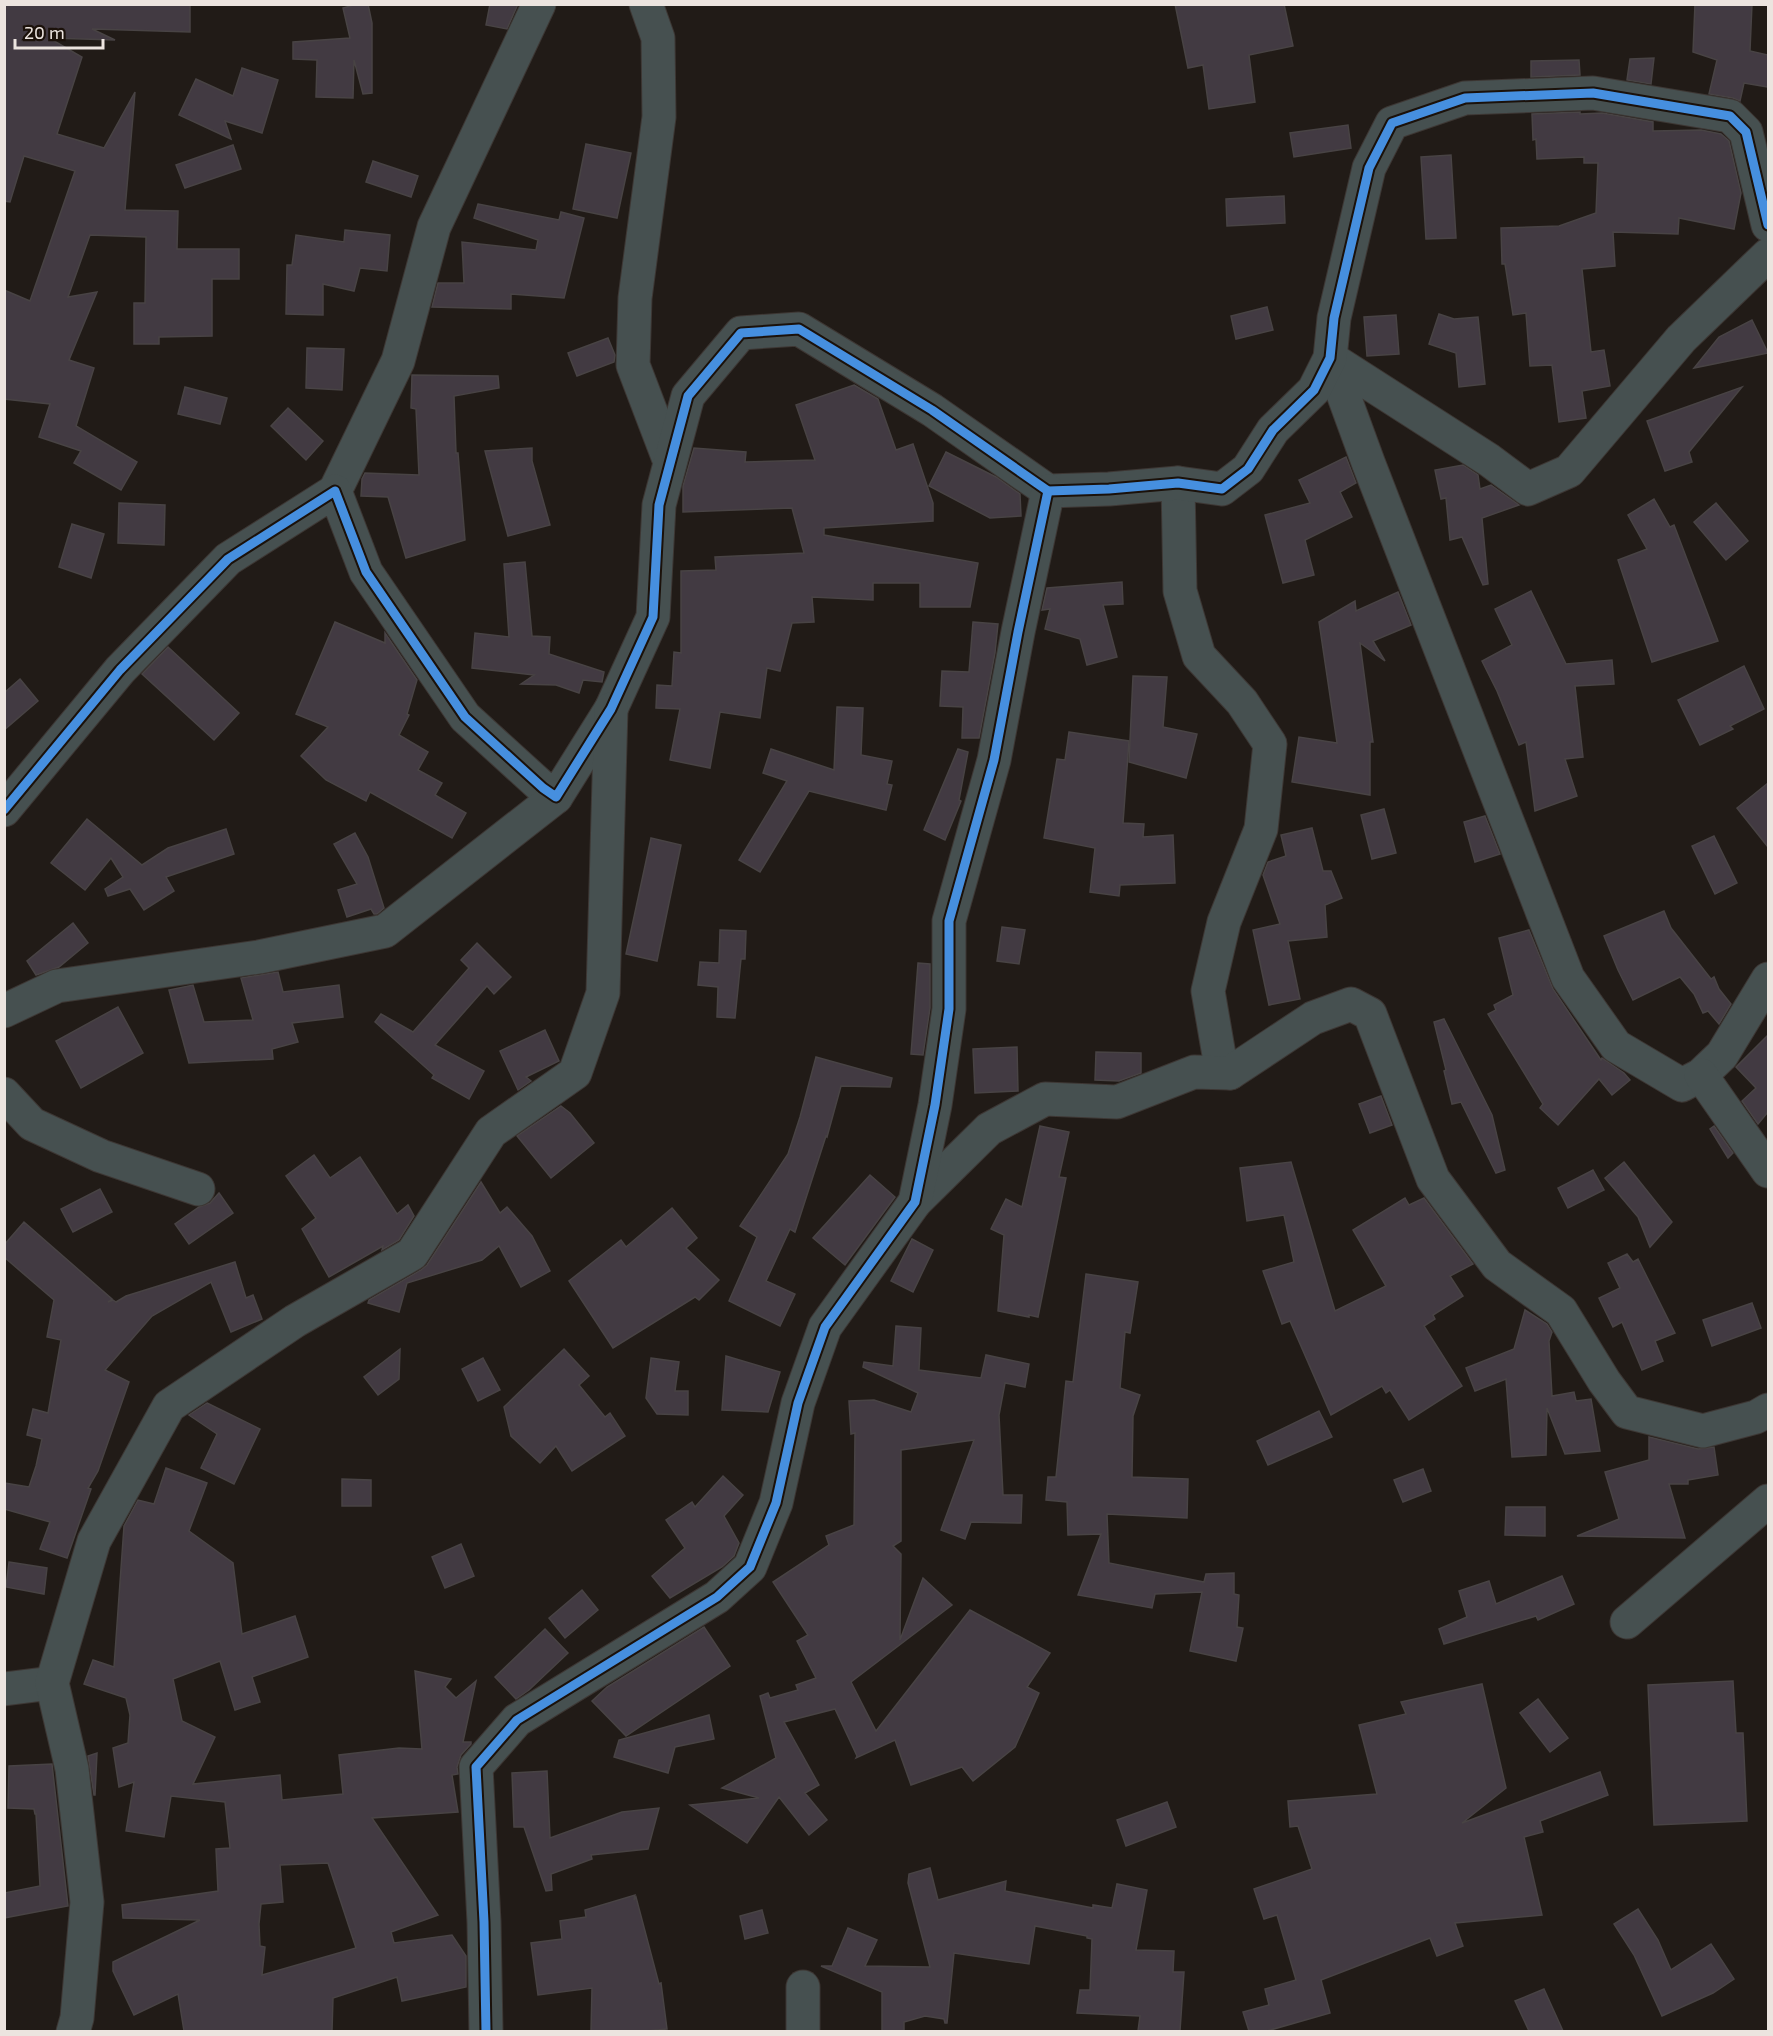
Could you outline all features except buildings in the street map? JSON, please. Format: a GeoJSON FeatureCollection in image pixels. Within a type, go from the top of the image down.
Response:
{"type":"FeatureCollection","features":[{"type":"Feature","properties":{"kind":"street"},"geometry":{"type":"LineString","coordinates":[[4,810],[120,670],[228,559],[335,491],[398,361],[434,227],[538,4]]}},
{"type":"Feature","properties":{"kind":"street"},"geometry":{"type":"LineString","coordinates":[[645,4],[658,38],[659,117],[635,298],[633,365],[670,462]]}},
{"type":"Feature","properties":{"kind":"street"},"geometry":{"type":"LineString","coordinates":[[4,1011],[57,986],[259,957],[385,931],[556,797],[611,709],[653,616],[659,505],[688,396],[741,333],[799,329],[932,410],[1048,490],[1109,489],[1178,483],[1222,489],[1248,469],[1273,430],[1314,390],[1330,358],[1334,318],[1369,168],[1392,123],[1465,98],[1593,93],[1730,116],[1746,132],[1768,225]]}},
{"type":"Feature","properties":{"kind":"street"},"geometry":{"type":"LineString","coordinates":[[1330,358],[1488,460],[1528,489],[1569,471],[1680,339],[1768,255]]}},
{"type":"Feature","properties":{"kind":"street"},"geometry":{"type":"LineString","coordinates":[[1330,358],[1568,978],[1616,1046],[1682,1085],[1701,1075],[1722,1055],[1768,979]]}},
{"type":"Feature","properties":{"kind":"street"},"geometry":{"type":"LineString","coordinates":[[1178,483],[1180,591],[1199,656],[1242,702],[1270,744],[1261,829],[1224,922],[1208,991],[1219,1055],[1230,1072]]}},
{"type":"Feature","properties":{"kind":"street"},"geometry":{"type":"LineString","coordinates":[[915,1202],[935,1105],[949,1009],[949,921],[994,760],[1048,490]]}},
{"type":"Feature","properties":{"kind":"street"},"geometry":{"type":"LineString","coordinates":[[335,491],[366,572],[465,717],[543,788],[556,797]]}},
{"type":"Feature","properties":{"kind":"street"},"geometry":{"type":"LineString","coordinates":[[73,2031],[77,2018],[87,1902],[72,1769],[52,1683],[94,1541],[169,1406],[295,1321],[412,1254],[491,1132],[575,1073],[603,993],[611,709]]}},
{"type":"Feature","properties":{"kind":"street"},"geometry":{"type":"LineString","coordinates":[[486,2031],[484,1922],[476,1767],[517,1720],[717,1597],[750,1567],[776,1503],[798,1403],[825,1327],[915,1202],[989,1129],[1045,1099],[1117,1102],[1194,1072],[1230,1072],[1313,1018],[1351,1004],[1370,1014],[1433,1179],[1497,1265],[1561,1311],[1604,1381],[1627,1412],[1702,1431],[1756,1417],[1768,1410]]}},
{"type":"Feature","properties":{"kind":"street"},"geometry":{"type":"LineString","coordinates":[[1701,1075],[1768,1171]]}},
{"type":"Feature","properties":{"kind":"street"},"geometry":{"type":"LineString","coordinates":[[4,1094],[32,1124],[101,1156],[198,1189]]}},
{"type":"Feature","properties":{"kind":"street"},"geometry":{"type":"LineString","coordinates":[[1627,1622],[1768,1501]]}},
{"type":"Feature","properties":{"kind":"street"},"geometry":{"type":"LineString","coordinates":[[4,1689],[52,1683]]}},
{"type":"Feature","properties":{"kind":"street"},"geometry":{"type":"LineString","coordinates":[[803,1987],[803,2031]]}},
{"type":"Feature","properties":{"kind":"cycle path"},"geometry":{"type":"LineString","coordinates":[[4,810],[120,670],[228,559],[335,491],[366,572],[465,717],[543,788],[556,797],[611,709],[653,617],[659,505],[688,396],[741,333],[799,329],[932,410],[1048,491],[1178,483],[1222,489],[1248,469],[1273,430],[1314,390],[1330,358],[1334,318],[1369,168],[1392,123],[1465,98],[1593,93],[1730,116],[1746,132],[1768,225]]}},
{"type":"Feature","properties":{"kind":"cycle path"},"geometry":{"type":"LineString","coordinates":[[486,2032],[484,1922],[476,1767],[517,1720],[717,1597],[750,1567],[776,1503],[798,1403],[825,1327],[915,1202],[935,1105],[949,1009],[949,921],[994,760],[1048,491]]}}]}
